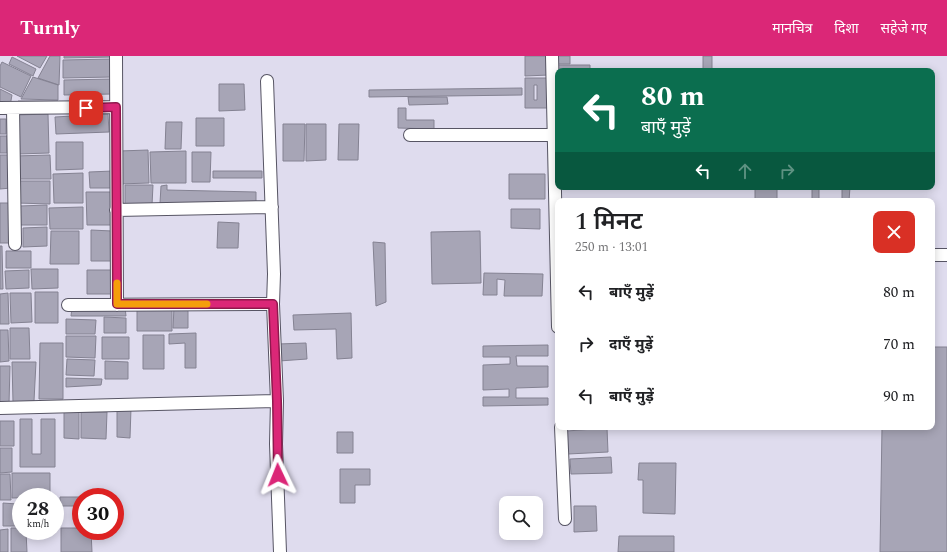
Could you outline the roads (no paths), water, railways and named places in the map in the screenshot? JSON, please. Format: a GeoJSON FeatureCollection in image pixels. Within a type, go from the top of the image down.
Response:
{"type":"FeatureCollection","features":[{"type":"Feature","properties":{"kind":"street"},"geometry":{"type":"LineString","coordinates":[[116,56],[117,304]]}},
{"type":"Feature","properties":{"kind":"street"},"geometry":{"type":"LineString","coordinates":[[552,56],[555,200]]}},
{"type":"Feature","properties":{"kind":"street"},"geometry":{"type":"LineString","coordinates":[[267,81],[274,274],[273,304],[277,401],[276,444],[280,552]]}},
{"type":"Feature","properties":{"kind":"street"},"geometry":{"type":"LineString","coordinates":[[0,108],[116,107]]}},
{"type":"Feature","properties":{"kind":"street"},"geometry":{"type":"LineString","coordinates":[[13,108],[15,244]]}},
{"type":"Feature","properties":{"kind":"street"},"geometry":{"type":"LineString","coordinates":[[410,135],[553,135]]}},
{"type":"Feature","properties":{"kind":"street"},"geometry":{"type":"LineString","coordinates":[[116,210],[272,207]]}},
{"type":"Feature","properties":{"kind":"street"},"geometry":{"type":"LineString","coordinates":[[935,256],[947,255]]}},
{"type":"Feature","properties":{"kind":"street"},"geometry":{"type":"LineString","coordinates":[[68,305],[273,304]]}},
{"type":"Feature","properties":{"kind":"street"},"geometry":{"type":"LineString","coordinates":[[0,408],[277,401]]}},
{"type":"Feature","properties":{"kind":"street"},"geometry":{"type":"LineString","coordinates":[[561,430],[565,519]]}}]}
